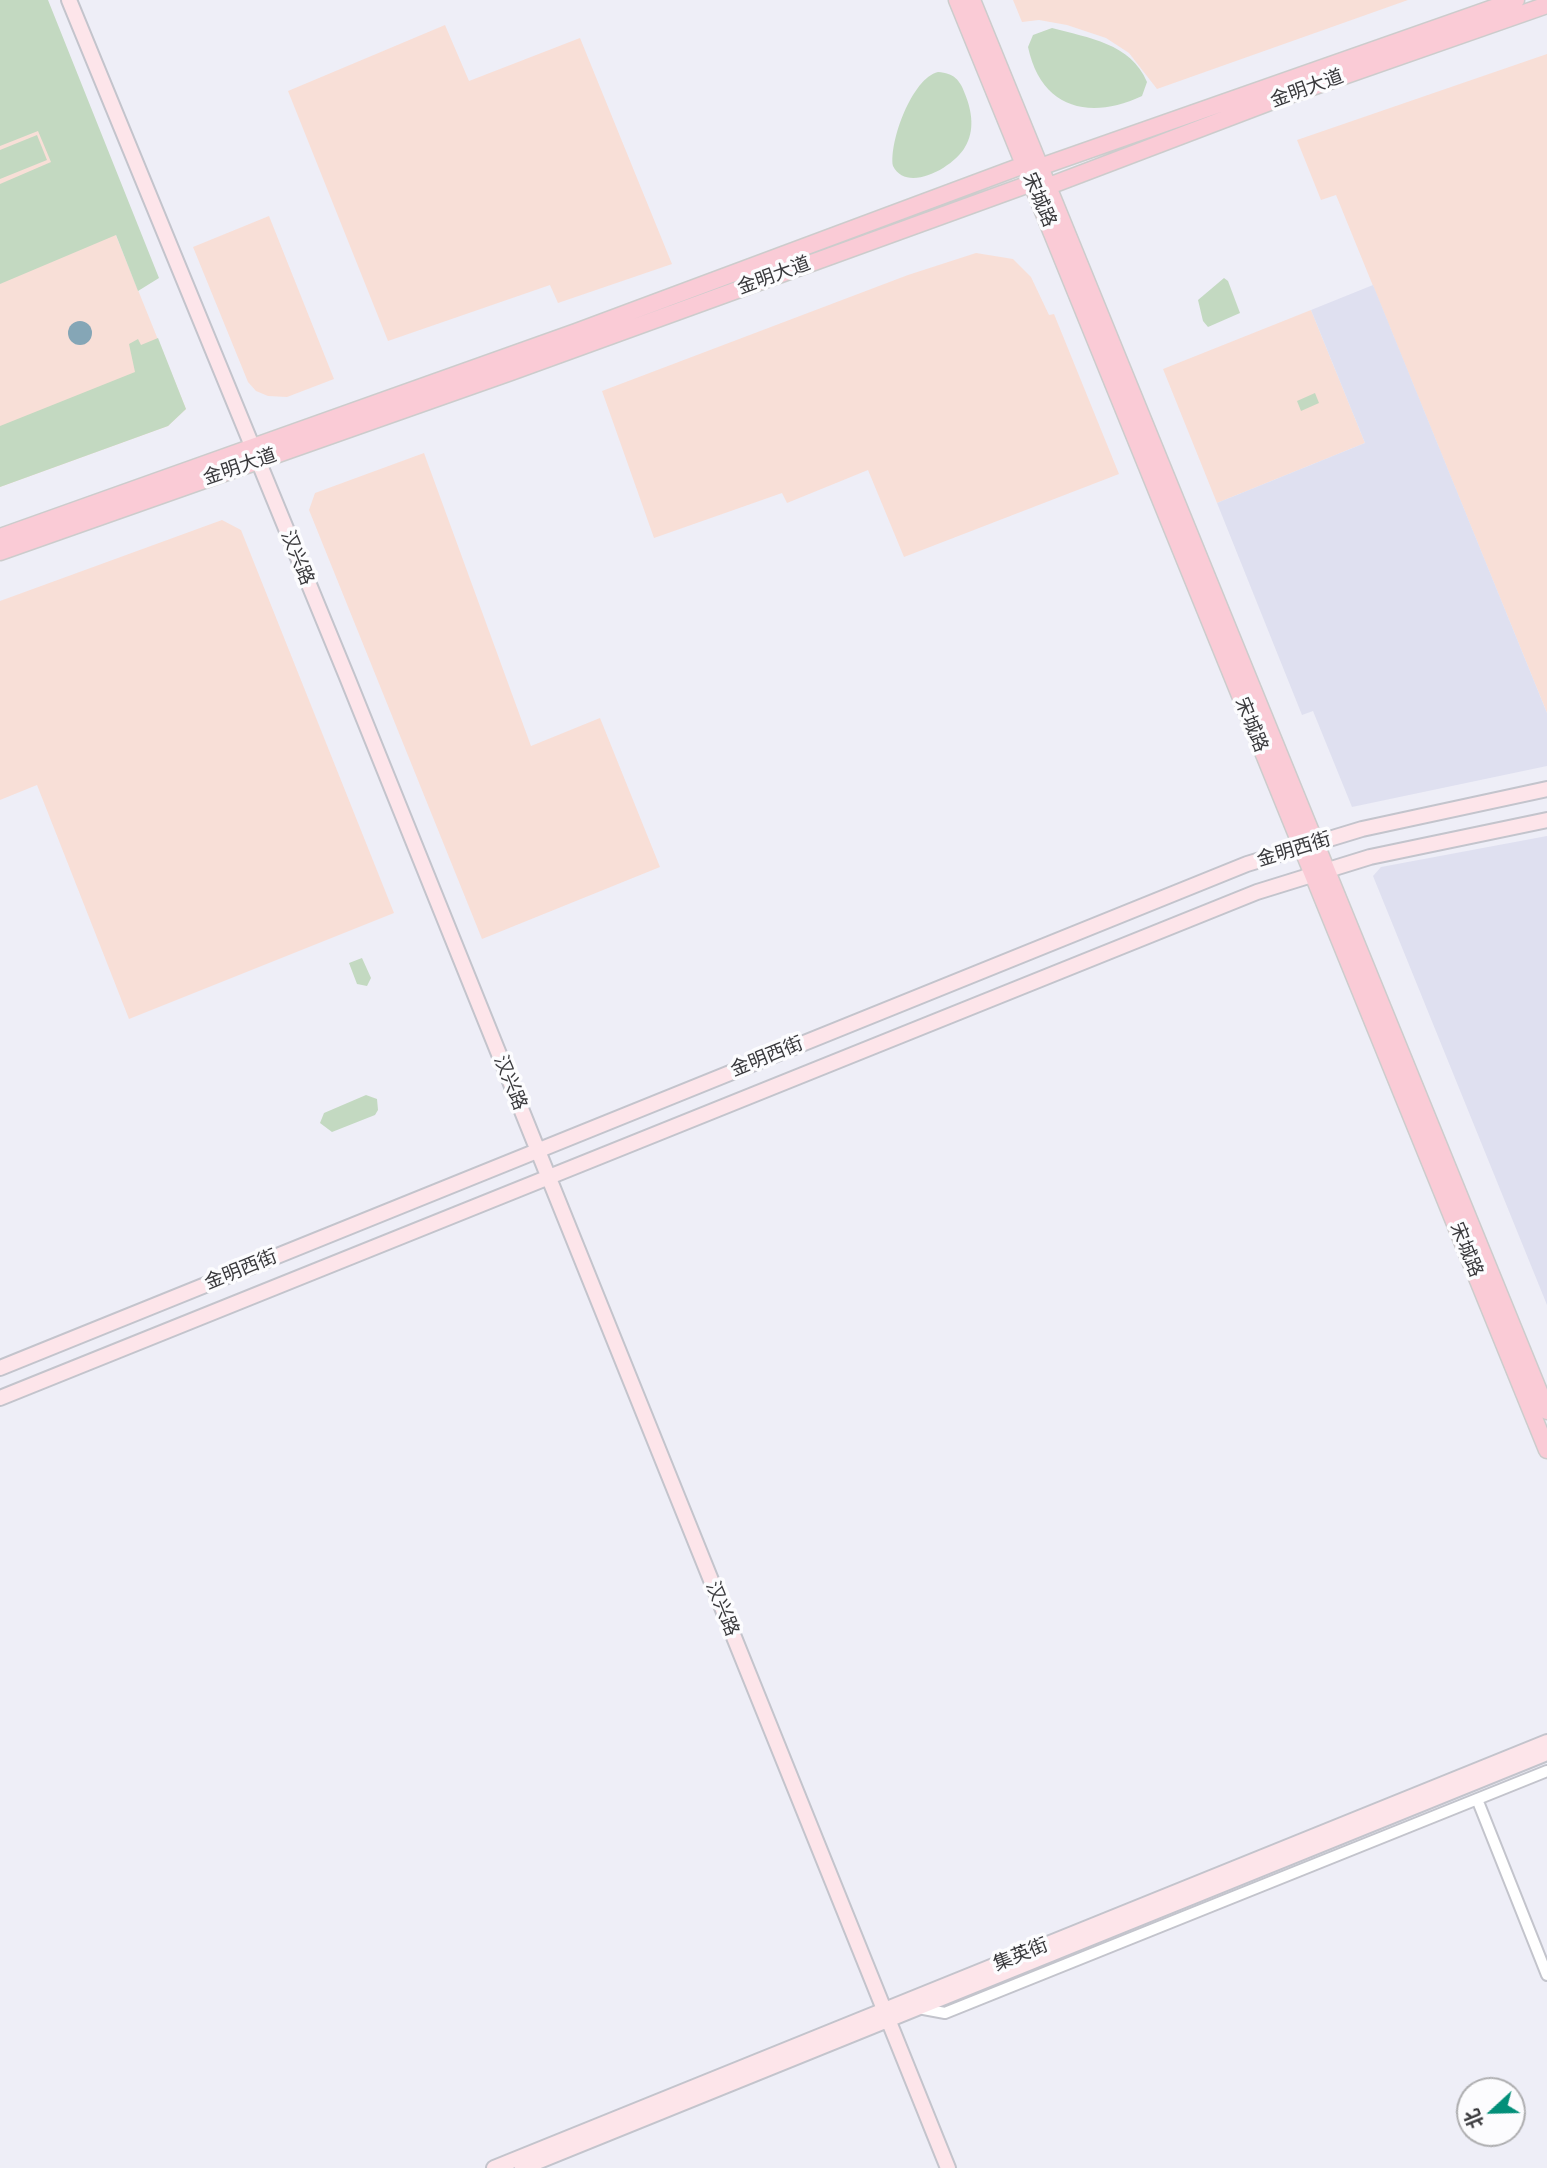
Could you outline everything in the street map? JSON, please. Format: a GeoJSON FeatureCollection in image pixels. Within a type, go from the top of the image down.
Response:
{"type":"FeatureCollection","features":[{"type":"Feature","properties":{"kind":"main road","name":"宋城路"},"geometry":{"type":"LineString","coordinates":[[957,0],[1032,166],[1049,186],[1308,845]]}},
{"type":"Feature","properties":{"kind":"main road","name":"宋城路"},"geometry":{"type":"LineString","coordinates":[[972,0],[1032,166],[1031,183],[1547,1411]]}},
{"type":"Feature","properties":{"kind":"main road","name":"金明大道"},"geometry":{"type":"LineString","coordinates":[[0,552],[576,332],[1032,166],[1516,0]]}},
{"type":"Feature","properties":{"kind":"main road","name":"金明大道"},"geometry":{"type":"LineString","coordinates":[[0,537],[259,452],[1031,183],[1049,186],[1275,100],[1547,5]]}},
{"type":"Feature","properties":{"kind":"main road","name":"宋城路"},"geometry":{"type":"LineString","coordinates":[[1320,873],[1547,1450]]}},
{"type":"Feature","properties":{"kind":"street","name":"汉兴路"},"geometry":{"type":"LineString","coordinates":[[69,0],[259,452]]}},
{"type":"Feature","properties":{"kind":"street","name":"汉兴路"},"geometry":{"type":"LineString","coordinates":[[78,0],[890,2014],[948,2168]]}},
{"type":"Feature","properties":{"kind":"street","name":"金明西街"},"geometry":{"type":"LineString","coordinates":[[0,1367],[1247,864],[1407,818],[1547,789]]}},
{"type":"Feature","properties":{"kind":"street","name":"金明西街"},"geometry":{"type":"LineString","coordinates":[[0,1398],[1244,897],[1414,846],[1547,820]]}},
{"type":"Feature","properties":{"kind":"street","name":"集英街"},"geometry":{"type":"LineString","coordinates":[[522,2168],[1547,1742]]}},
{"type":"Feature","properties":{"kind":"street","name":"集英街"},"geometry":{"type":"LineString","coordinates":[[494,2168],[890,2014],[918,2008],[1547,1753]]}},
{"type":"Feature","properties":{"kind":"street"},"geometry":{"type":"LineString","coordinates":[[918,2008],[945,2013],[1547,1771]]}},
{"type":"Feature","properties":{"kind":"street"},"geometry":{"type":"LineString","coordinates":[[1477,1799],[1547,1975]]}},
{"type":"Feature","properties":{"kind":"street","name":"汉兴路"},"geometry":{"type":"LineString","coordinates":[[890,2014],[957,2168]]}},
{"type":"Feature","properties":{"kind":"shaded area"},"geometry":{"type":"Polygon","coordinates":[[[0,0],[21,0],[186,409],[168,426],[0,487],[0,0]]]}},
{"type":"Feature","properties":{"kind":"shaded area"},"geometry":{"type":"Polygon","coordinates":[[[1013,0],[1408,0],[1157,89],[1129,53],[1106,38],[1067,25],[1039,20],[1022,22],[1013,0]]]}},
{"type":"Feature","properties":{"kind":"shaded area"},"geometry":{"type":"Polygon","coordinates":[[[445,25],[469,81],[580,38],[672,264],[558,303],[550,285],[388,341],[288,91],[445,25]]]}},
{"type":"Feature","properties":{"kind":"shaded area"},"geometry":{"type":"Polygon","coordinates":[[[1547,54],[1547,713],[1336,195],[1321,200],[1297,140],[1547,54]]]}},
{"type":"Feature","properties":{"kind":"shaded area"},"geometry":{"type":"Polygon","coordinates":[[[269,216],[334,379],[287,397],[268,396],[256,391],[248,382],[193,247],[269,216]]]}},
{"type":"Feature","properties":{"kind":"shaded area"},"geometry":{"type":"Polygon","coordinates":[[[976,253],[1013,259],[1031,277],[1049,315],[1054,314],[1119,474],[904,557],[868,470],[787,503],[782,493],[654,538],[602,391],[908,275],[976,253]]]}},
{"type":"Feature","properties":{"kind":"shaded area"},"geometry":{"type":"Polygon","coordinates":[[[1373,285],[1547,713],[1547,766],[1352,807],[1313,711],[1302,715],[1217,503],[1365,443],[1311,310],[1373,285]]]}},
{"type":"Feature","properties":{"kind":"shaded area"},"geometry":{"type":"Polygon","coordinates":[[[1311,310],[1365,443],[1217,503],[1163,369],[1311,310]]]}},
{"type":"Feature","properties":{"kind":"shaded area"},"geometry":{"type":"Polygon","coordinates":[[[424,453],[531,746],[600,718],[660,867],[482,939],[309,510],[315,493],[424,453]]]}},
{"type":"Feature","properties":{"kind":"shaded area"},"geometry":{"type":"Polygon","coordinates":[[[222,520],[241,530],[394,913],[129,1019],[37,785],[0,800],[0,601],[222,520]]]}},
{"type":"Feature","properties":{"kind":"shaded area"},"geometry":{"type":"Polygon","coordinates":[[[1547,836],[1547,1305],[1373,876],[1381,867],[1547,836]]]}},
{"type":"Feature","properties":{"kind":"green space"},"geometry":{"type":"Polygon","coordinates":[[[0,0],[48,0],[159,278],[138,291],[116,235],[0,284],[0,184],[51,162],[38,131],[0,146],[0,0]]]}},
{"type":"Feature","properties":{"kind":"green space"},"geometry":{"type":"Polygon","coordinates":[[[1052,28],[1094,39],[1119,50],[1140,69],[1147,82],[1142,96],[1122,104],[1086,108],[1070,104],[1056,96],[1034,68],[1028,47],[1033,35],[1052,28]]]}},
{"type":"Feature","properties":{"kind":"green space"},"geometry":{"type":"Polygon","coordinates":[[[938,72],[956,78],[961,85],[971,114],[970,134],[965,147],[951,162],[930,174],[909,178],[900,174],[893,166],[899,127],[919,86],[938,72]]]}},
{"type":"Feature","properties":{"kind":"green space"},"geometry":{"type":"Polygon","coordinates":[[[37,135],[47,160],[0,179],[0,150],[37,135]]]}},
{"type":"Feature","properties":{"kind":"green space"},"geometry":{"type":"Polygon","coordinates":[[[1224,278],[1228,281],[1240,313],[1208,327],[1203,321],[1198,300],[1224,278]]]}},
{"type":"Feature","properties":{"kind":"green space"},"geometry":{"type":"Polygon","coordinates":[[[158,338],[186,409],[168,426],[0,487],[0,426],[135,372],[129,344],[138,339],[141,345],[158,338]]]}},
{"type":"Feature","properties":{"kind":"green space"},"geometry":{"type":"Polygon","coordinates":[[[1315,393],[1319,403],[1301,411],[1297,401],[1315,393]]]}},
{"type":"Feature","properties":{"kind":"green space"},"geometry":{"type":"Polygon","coordinates":[[[362,958],[371,978],[367,986],[357,984],[349,963],[362,958]]]}},
{"type":"Feature","properties":{"kind":"green space"},"geometry":{"type":"Polygon","coordinates":[[[366,1095],[377,1099],[378,1110],[375,1115],[332,1132],[320,1123],[324,1113],[366,1095]]]}},
{"type":"Feature","properties":{"kind":"water"},"geometry":{"type":"Polygon","coordinates":[[[80,321],[89,324],[92,333],[89,342],[80,345],[71,342],[68,333],[71,324],[80,321]]]}}]}
